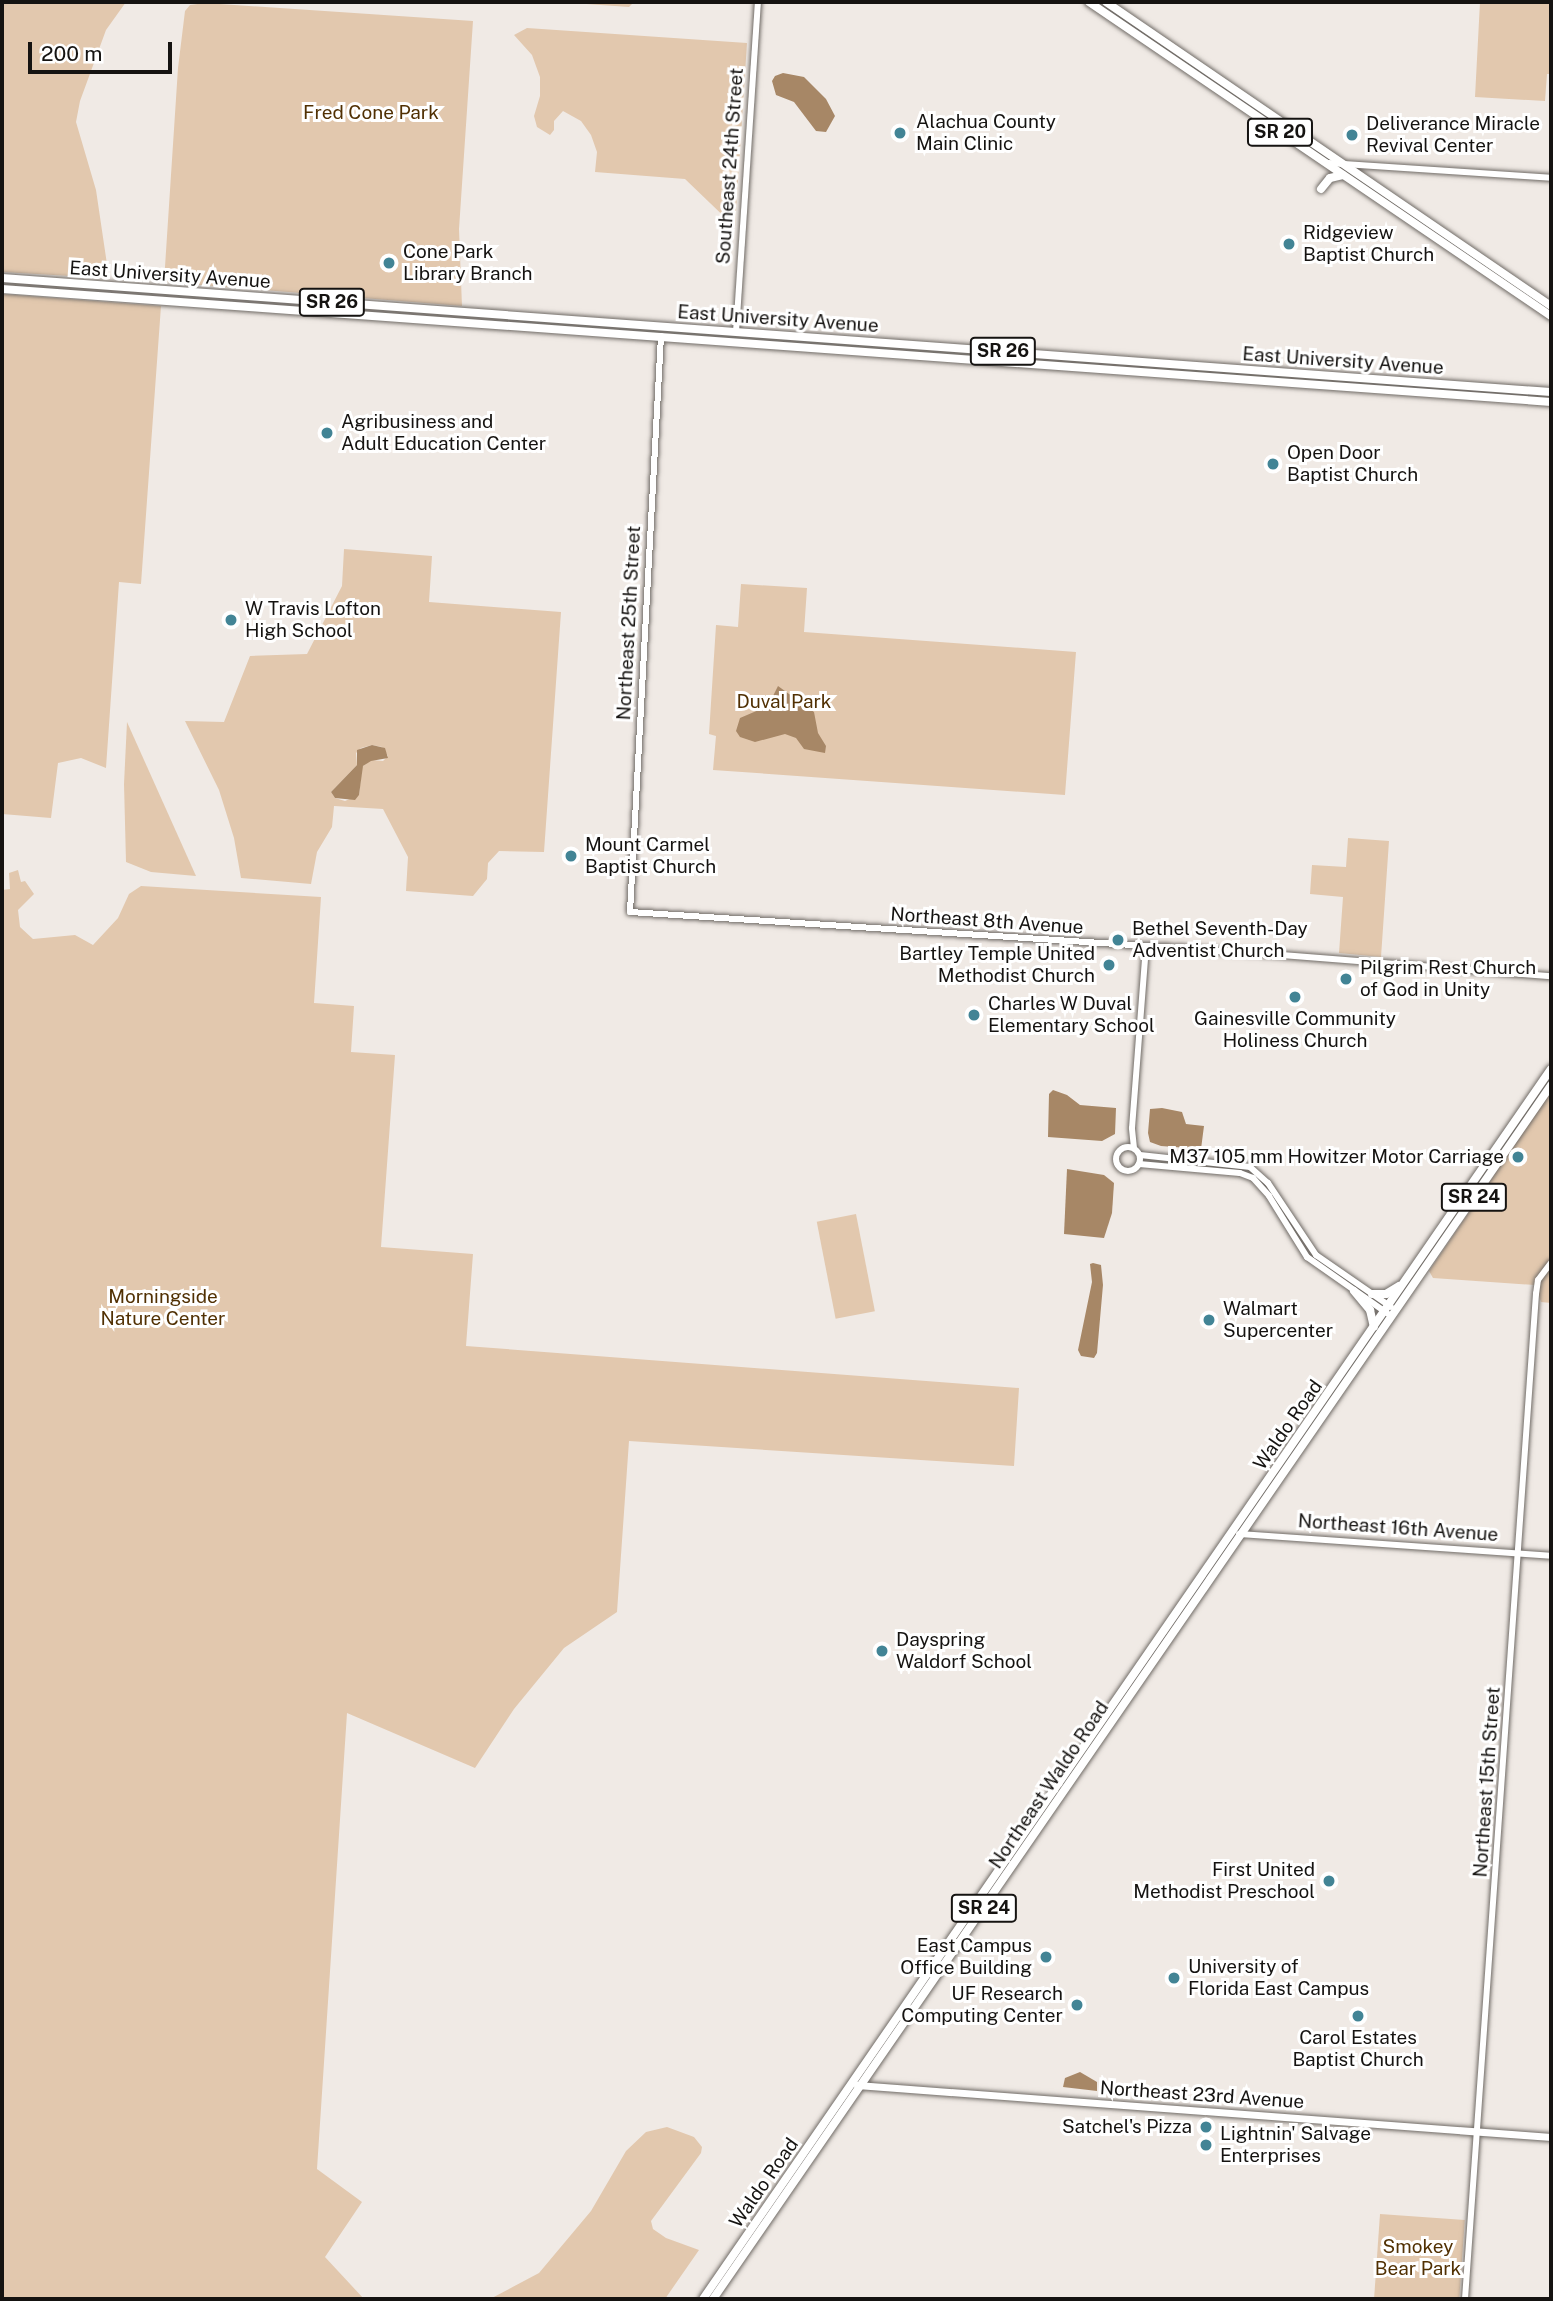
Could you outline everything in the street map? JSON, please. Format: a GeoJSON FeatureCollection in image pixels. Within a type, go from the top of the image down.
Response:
{"type":"FeatureCollection","features":[{"type":"Feature","properties":{"kind":"main road","name":"SR 20"},"geometry":{"type":"LineString","coordinates":[[1089,2],[1326,163],[1345,170],[1551,306]]}},
{"type":"Feature","properties":{"kind":"main road","name":"SR 20"},"geometry":{"type":"LineString","coordinates":[[1106,2],[1551,316]]}},
{"type":"Feature","properties":{"kind":"main road"},"geometry":{"type":"LineString","coordinates":[[1321,190],[1330,178],[1345,170]]}},
{"type":"Feature","properties":{"kind":"main road","name":"East University Avenue"},"geometry":{"type":"LineString","coordinates":[[2,278],[736,331],[809,342]]}},
{"type":"Feature","properties":{"kind":"main road","name":"East University Avenue"},"geometry":{"type":"LineString","coordinates":[[2,289],[629,334],[739,341],[809,342],[1214,371],[1307,374],[1551,402]]}},
{"type":"Feature","properties":{"kind":"main road"},"geometry":{"type":"LineString","coordinates":[[186,302],[187,292]]}},
{"type":"Feature","properties":{"kind":"main road"},"geometry":{"type":"LineString","coordinates":[[196,292],[196,303]]}},
{"type":"Feature","properties":{"kind":"main road"},"geometry":{"type":"LineString","coordinates":[[294,310],[295,299]]}},
{"type":"Feature","properties":{"kind":"main road"},"geometry":{"type":"LineString","coordinates":[[370,315],[373,305]]}},
{"type":"Feature","properties":{"kind":"main road"},"geometry":{"type":"LineString","coordinates":[[487,323],[488,313]]}},
{"type":"Feature","properties":{"kind":"main road"},"geometry":{"type":"LineString","coordinates":[[520,326],[521,316]]}},
{"type":"Feature","properties":{"kind":"main road"},"geometry":{"type":"LineString","coordinates":[[541,327],[542,317]]}},
{"type":"Feature","properties":{"kind":"main road"},"geometry":{"type":"LineString","coordinates":[[589,321],[590,331]]}},
{"type":"Feature","properties":{"kind":"main road"},"geometry":{"type":"LineString","coordinates":[[629,324],[629,334]]}},
{"type":"Feature","properties":{"kind":"main road"},"geometry":{"type":"LineString","coordinates":[[661,336],[662,326]]}},
{"type":"Feature","properties":{"kind":"main road"},"geometry":{"type":"LineString","coordinates":[[736,331],[739,341]]}},
{"type":"Feature","properties":{"kind":"main road","name":"East University Avenue"},"geometry":{"type":"LineString","coordinates":[[1214,371],[1311,383],[1501,388],[1551,392]]}},
{"type":"Feature","properties":{"kind":"main road"},"geometry":{"type":"LineString","coordinates":[[1307,374],[1311,383]]}},
{"type":"Feature","properties":{"kind":"main road"},"geometry":{"type":"LineString","coordinates":[[1500,398],[1501,388]]}},
{"type":"Feature","properties":{"kind":"main road","name":"Waldo Road"},"geometry":{"type":"LineString","coordinates":[[1215,1572],[1236,1533],[1374,1328],[1390,1311],[1404,1282],[1551,1069]]}},
{"type":"Feature","properties":{"kind":"main road","name":"Waldo Road"},"geometry":{"type":"LineString","coordinates":[[1049,1797],[1551,1084]]}},
{"type":"Feature","properties":{"kind":"main road"},"geometry":{"type":"LineString","coordinates":[[1372,1294],[1386,1294],[1404,1282]]}},
{"type":"Feature","properties":{"kind":"main road"},"geometry":{"type":"LineString","coordinates":[[1354,1291],[1370,1310],[1374,1328]]}},
{"type":"Feature","properties":{"kind":"main road","name":"Northeast Waldo Road"},"geometry":{"type":"LineString","coordinates":[[851,2085],[907,2011],[1215,1572]]}},
{"type":"Feature","properties":{"kind":"main road","name":"Northeast Waldo Road"},"geometry":{"type":"LineString","coordinates":[[861,2085],[1049,1797]]}},
{"type":"Feature","properties":{"kind":"main road","name":"Waldo Road"},"geometry":{"type":"LineString","coordinates":[[703,2299],[851,2085]]}},
{"type":"Feature","properties":{"kind":"main road","name":"Northeast 23rd Avenue"},"geometry":{"type":"LineString","coordinates":[[851,2085],[1551,2137]]}},
{"type":"Feature","properties":{"kind":"main road","name":"Waldo Road"},"geometry":{"type":"LineString","coordinates":[[713,2299],[861,2085]]}},
{"type":"Feature","properties":{"kind":"street","name":"Southeast 24th Street"},"geometry":{"type":"LineString","coordinates":[[736,331],[758,2]]}},
{"type":"Feature","properties":{"kind":"street"},"geometry":{"type":"LineString","coordinates":[[1345,170],[1551,178]]}},
{"type":"Feature","properties":{"kind":"street","name":"Northeast 25th Street"},"geometry":{"type":"LineString","coordinates":[[630,912],[661,336]]}},
{"type":"Feature","properties":{"kind":"street","name":"Northeast 8th Avenue"},"geometry":{"type":"LineString","coordinates":[[630,912],[1551,976]]}},
{"type":"Feature","properties":{"kind":"street"},"geometry":{"type":"LineString","coordinates":[[1130,1147],[1146,947]]}},
{"type":"Feature","properties":{"kind":"street"},"geometry":{"type":"LineString","coordinates":[[1130,1147],[1140,1155],[1250,1167],[1268,1183],[1307,1257],[1354,1291],[1390,1311]]}},
{"type":"Feature","properties":{"kind":"street"},"geometry":{"type":"LineString","coordinates":[[1130,1147],[1117,1154],[1119,1166],[1128,1171],[1139,1164],[1240,1173],[1261,1186],[1316,1255],[1372,1294],[1390,1311]]}},
{"type":"Feature","properties":{"kind":"street"},"geometry":{"type":"LineString","coordinates":[[1139,1164],[1140,1155]]}},
{"type":"Feature","properties":{"kind":"street","name":"Northeast 15th Street"},"geometry":{"type":"LineString","coordinates":[[1465,2299],[1479,2132],[1536,1290],[1544,1269],[1551,1263]]}},
{"type":"Feature","properties":{"kind":"street","name":"Northeast 16th Avenue"},"geometry":{"type":"LineString","coordinates":[[1236,1533],[1551,1556]]}},
{"type":"Feature","properties":{"kind":"green space"},"geometry":{"type":"Polygon","coordinates":[[[2,2],[126,2],[106,30],[80,101],[76,122],[96,190],[108,271],[105,278],[2,272],[2,2]]]}},
{"type":"Feature","properties":{"kind":"green space"},"geometry":{"type":"Polygon","coordinates":[[[558,2],[634,2],[629,7],[558,2]]]}},
{"type":"Feature","properties":{"kind":"green space"},"geometry":{"type":"Polygon","coordinates":[[[1480,2],[1551,2],[1551,74],[1547,74],[1545,101],[1475,97],[1480,2]]]}},
{"type":"Feature","properties":{"kind":"green space","name":"Fred Cone Park"},"geometry":{"type":"Polygon","coordinates":[[[205,3],[473,21],[459,229],[462,306],[164,282],[178,68],[185,11],[190,5],[205,3]]]}},
{"type":"Feature","properties":{"kind":"green space"},"geometry":{"type":"Polygon","coordinates":[[[527,28],[747,43],[735,227],[685,179],[595,172],[597,152],[591,135],[581,121],[563,111],[554,121],[554,130],[550,135],[537,127],[534,116],[540,96],[540,77],[532,55],[514,35],[527,28]]]}},
{"type":"Feature","properties":{"kind":"green space"},"geometry":{"type":"Polygon","coordinates":[[[2,294],[161,306],[141,584],[119,582],[106,768],[81,758],[58,763],[51,818],[2,814],[2,294]]]}},
{"type":"Feature","properties":{"kind":"green space"},"geometry":{"type":"Polygon","coordinates":[[[344,549],[432,556],[429,602],[561,612],[544,852],[499,851],[488,863],[487,879],[473,896],[406,891],[408,857],[383,809],[334,806],[332,827],[317,852],[311,884],[241,878],[234,838],[219,790],[185,721],[224,722],[250,656],[307,654],[342,586],[344,549]],[[372,745],[361,748],[356,753],[357,765],[331,792],[335,798],[345,801],[359,795],[362,767],[371,760],[383,761],[388,756],[382,747],[372,745]]]}},
{"type":"Feature","properties":{"kind":"green space","name":"Duval Park"},"geometry":{"type":"Polygon","coordinates":[[[741,584],[807,588],[804,632],[1076,652],[1065,795],[713,770],[716,736],[709,734],[716,625],[738,627],[741,584]]]}},
{"type":"Feature","properties":{"kind":"green space"},"geometry":{"type":"Polygon","coordinates":[[[127,722],[196,876],[151,872],[126,862],[124,784],[127,722]]]}},
{"type":"Feature","properties":{"kind":"green space"},"geometry":{"type":"Polygon","coordinates":[[[1348,838],[1389,841],[1381,957],[1339,953],[1343,897],[1310,894],[1312,865],[1346,867],[1348,838]]]}},
{"type":"Feature","properties":{"kind":"green space","name":"Morningside Nature Center"},"geometry":{"type":"Polygon","coordinates":[[[18,870],[21,882],[25,881],[34,894],[18,910],[20,927],[33,939],[75,935],[93,945],[118,918],[129,894],[141,886],[321,897],[314,1003],[354,1006],[351,1052],[395,1055],[381,1247],[473,1254],[466,1346],[1019,1388],[1014,1466],[629,1441],[617,1612],[564,1648],[514,1709],[475,1768],[347,1713],[317,2169],[362,2202],[325,2257],[364,2299],[2,2299],[2,890],[10,889],[9,873],[18,870]]]}},
{"type":"Feature","properties":{"kind":"green space"},"geometry":{"type":"Polygon","coordinates":[[[1551,1091],[1551,1303],[1541,1302],[1535,1285],[1433,1278],[1429,1271],[1551,1091]]]}},
{"type":"Feature","properties":{"kind":"green space"},"geometry":{"type":"Polygon","coordinates":[[[856,1214],[875,1311],[836,1319],[817,1222],[856,1214]]]}},
{"type":"Feature","properties":{"kind":"green space"},"geometry":{"type":"Polygon","coordinates":[[[667,2127],[694,2137],[702,2147],[701,2153],[651,2221],[653,2229],[666,2238],[699,2250],[665,2299],[490,2299],[539,2273],[591,2211],[626,2151],[646,2132],[667,2127]]]}},
{"type":"Feature","properties":{"kind":"green space","name":"Smokey Bear Park"},"geometry":{"type":"Polygon","coordinates":[[[1380,2214],[1465,2220],[1459,2299],[1374,2299],[1380,2214]]]}},
{"type":"Feature","properties":{"kind":"shaded area"},"geometry":{"type":"Polygon","coordinates":[[[783,73],[804,77],[826,99],[835,116],[826,132],[816,131],[794,102],[776,95],[772,81],[775,76],[783,73]]]}},
{"type":"Feature","properties":{"kind":"shaded area"},"geometry":{"type":"Polygon","coordinates":[[[778,686],[814,712],[818,733],[826,746],[825,753],[804,749],[796,738],[785,734],[755,742],[740,737],[736,731],[740,718],[768,706],[778,686]]]}},
{"type":"Feature","properties":{"kind":"shaded area"},"geometry":{"type":"Polygon","coordinates":[[[372,745],[385,748],[388,758],[371,761],[363,766],[359,795],[355,800],[335,798],[331,792],[357,765],[357,750],[372,745]]]}},
{"type":"Feature","properties":{"kind":"shaded area"},"geometry":{"type":"Polygon","coordinates":[[[1053,1090],[1067,1095],[1080,1105],[1116,1108],[1115,1134],[1102,1141],[1048,1137],[1049,1094],[1053,1090]]]}},
{"type":"Feature","properties":{"kind":"shaded area"},"geometry":{"type":"Polygon","coordinates":[[[1162,1108],[1182,1112],[1186,1124],[1204,1126],[1201,1149],[1161,1146],[1150,1142],[1150,1109],[1162,1108]]]}},
{"type":"Feature","properties":{"kind":"shaded area"},"geometry":{"type":"Polygon","coordinates":[[[1067,1169],[1104,1175],[1114,1183],[1112,1213],[1104,1238],[1064,1234],[1067,1169]]]}},
{"type":"Feature","properties":{"kind":"shaded area"},"geometry":{"type":"Polygon","coordinates":[[[1090,1264],[1101,1265],[1103,1285],[1097,1353],[1094,1358],[1081,1356],[1078,1350],[1092,1282],[1090,1264]]]}},
{"type":"Feature","properties":{"kind":"shaded area"},"geometry":{"type":"Polygon","coordinates":[[[1080,2072],[1097,2082],[1097,2091],[1063,2087],[1065,2078],[1080,2072]]]}},
{"type":"Feature","properties":{"kind":"place","name":"Alachua County Main Clinic"},"geometry":{"type":"Point","coordinates":[900,133]}},
{"type":"Feature","properties":{"kind":"place","name":"Deliverance Miracle Revival Center"},"geometry":{"type":"Point","coordinates":[1352,135]}},
{"type":"Feature","properties":{"kind":"place","name":"Ridgeview Baptist Church"},"geometry":{"type":"Point","coordinates":[1289,244]}},
{"type":"Feature","properties":{"kind":"place","name":"Cone Park Library Branch"},"geometry":{"type":"Point","coordinates":[389,263]}},
{"type":"Feature","properties":{"kind":"place","name":"Agribusiness and Adult Education Center"},"geometry":{"type":"Point","coordinates":[327,433]}},
{"type":"Feature","properties":{"kind":"place","name":"Open Door Baptist Church"},"geometry":{"type":"Point","coordinates":[1273,464]}},
{"type":"Feature","properties":{"kind":"place","name":"W Travis Lofton High School"},"geometry":{"type":"Point","coordinates":[231,620]}},
{"type":"Feature","properties":{"kind":"place","name":"Mount Carmel Baptist Church"},"geometry":{"type":"Point","coordinates":[571,856]}},
{"type":"Feature","properties":{"kind":"place","name":"Bethel Seventh-Day Adventist Church"},"geometry":{"type":"Point","coordinates":[1118,940]}},
{"type":"Feature","properties":{"kind":"place","name":"Bartley Temple United Methodist Church"},"geometry":{"type":"Point","coordinates":[1109,965]}},
{"type":"Feature","properties":{"kind":"place","name":"Pilgrim Rest Church of God in Unity"},"geometry":{"type":"Point","coordinates":[1346,979]}},
{"type":"Feature","properties":{"kind":"place","name":"Gainesville Community Holiness Church"},"geometry":{"type":"Point","coordinates":[1295,997]}},
{"type":"Feature","properties":{"kind":"place","name":"Charles W Duval Elementary School"},"geometry":{"type":"Point","coordinates":[974,1015]}},
{"type":"Feature","properties":{"kind":"place","name":"M37 105 mm Howitzer Motor Carriage"},"geometry":{"type":"Point","coordinates":[1518,1157]}},
{"type":"Feature","properties":{"kind":"place","name":"Walmart Supercenter"},"geometry":{"type":"Point","coordinates":[1209,1320]}},
{"type":"Feature","properties":{"kind":"place","name":"Dayspring Waldorf School"},"geometry":{"type":"Point","coordinates":[882,1651]}},
{"type":"Feature","properties":{"kind":"place","name":"First United Methodist Preschool"},"geometry":{"type":"Point","coordinates":[1329,1881]}},
{"type":"Feature","properties":{"kind":"place","name":"East Campus Office Building"},"geometry":{"type":"Point","coordinates":[1046,1957]}},
{"type":"Feature","properties":{"kind":"place","name":"University of Florida East Campus"},"geometry":{"type":"Point","coordinates":[1174,1978]}},
{"type":"Feature","properties":{"kind":"place","name":"UF Research Computing Center"},"geometry":{"type":"Point","coordinates":[1077,2005]}},
{"type":"Feature","properties":{"kind":"place","name":"Carol Estates Baptist Church"},"geometry":{"type":"Point","coordinates":[1358,2016]}},
{"type":"Feature","properties":{"kind":"place","name":"Satchel's Pizza"},"geometry":{"type":"Point","coordinates":[1206,2127]}},
{"type":"Feature","properties":{"kind":"place","name":"Lightnin' Salvage Enterprises"},"geometry":{"type":"Point","coordinates":[1206,2145]}}]}
